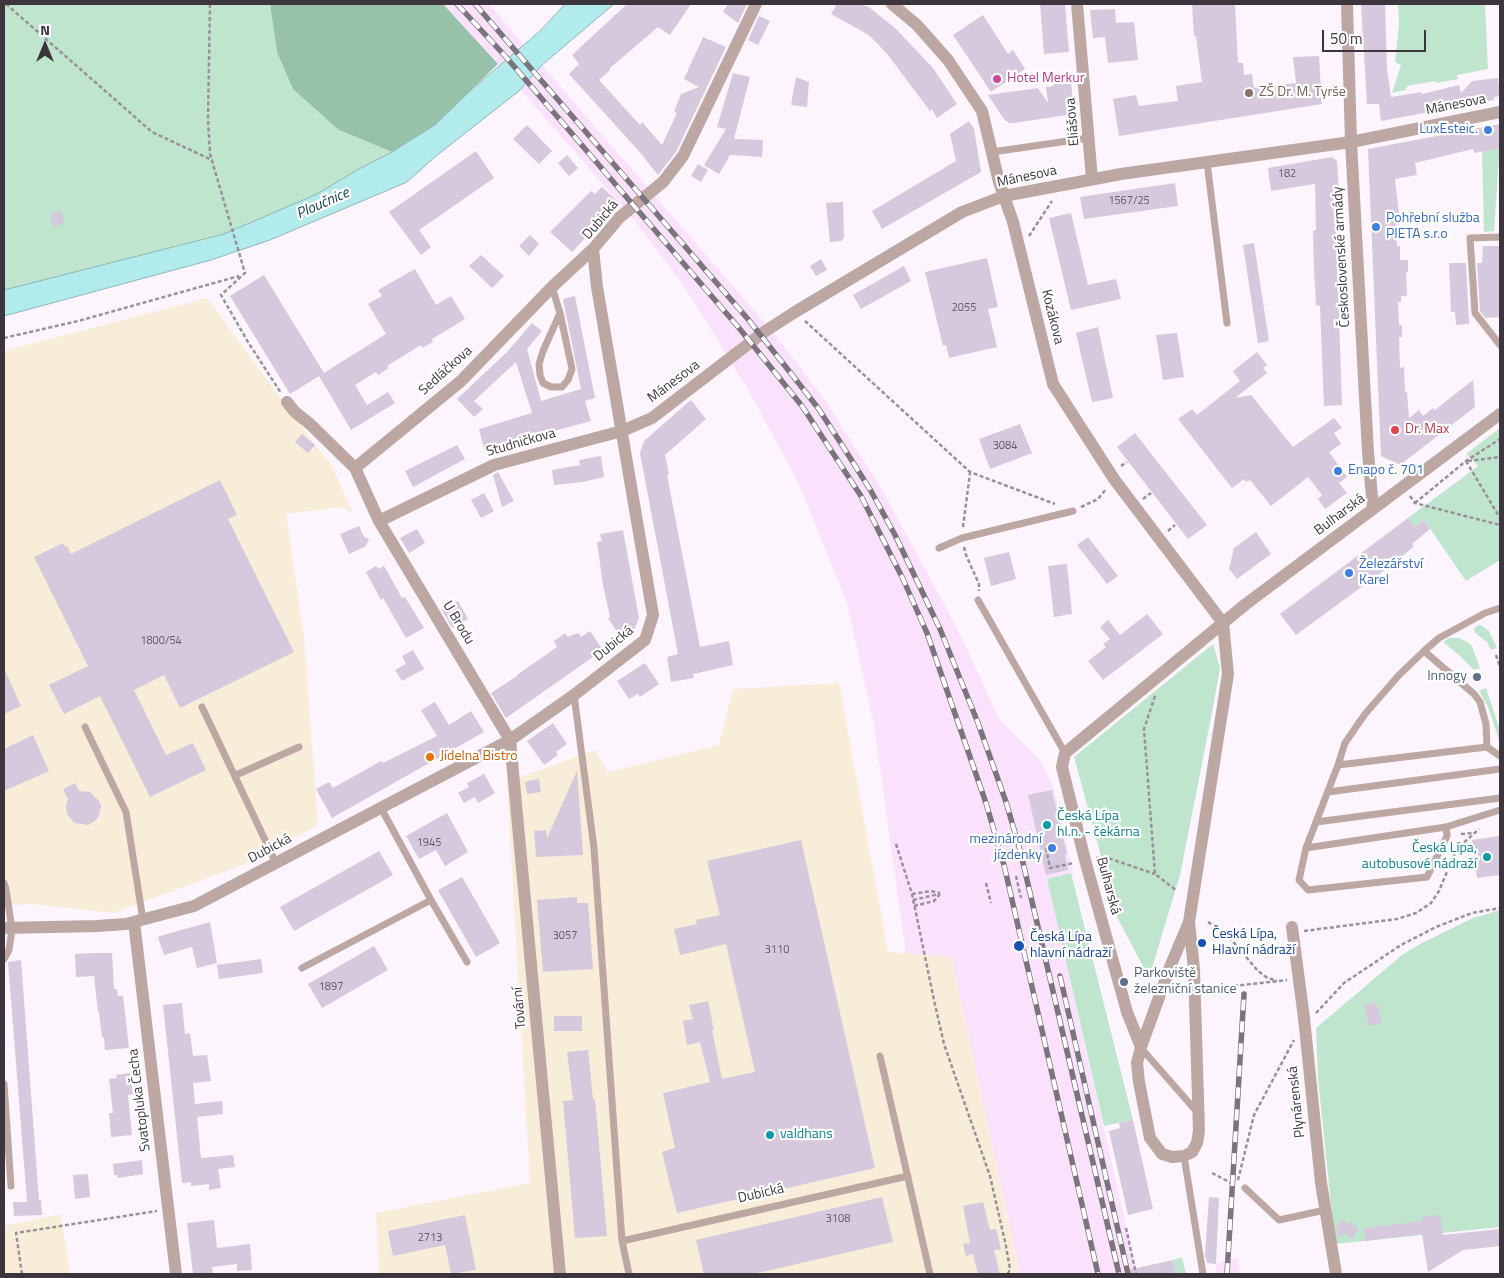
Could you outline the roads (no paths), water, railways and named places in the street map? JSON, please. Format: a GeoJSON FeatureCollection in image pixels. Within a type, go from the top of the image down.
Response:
{"type":"FeatureCollection","features":[{"type":"Feature","properties":{"kind":"street","name":"Dubická"},"geometry":{"type":"LineString","coordinates":[[8,929],[97,926],[139,921],[194,906],[510,740],[574,695],[645,640],[653,615],[597,287],[593,249],[620,217],[663,182],[683,156],[756,4]]}},
{"type":"Feature","properties":{"kind":"street","name":"Kozákova"},"geometry":{"type":"LineString","coordinates":[[892,4],[917,25],[948,60],[982,111],[999,182],[1013,222],[1053,384],[1114,479],[1223,623]]}},
{"type":"Feature","properties":{"kind":"street","name":"Eliášova"},"geometry":{"type":"LineString","coordinates":[[1076,4],[1092,179]]}},
{"type":"Feature","properties":{"kind":"street","name":"Československé armády"},"geometry":{"type":"LineString","coordinates":[[1347,4],[1351,142],[1373,508]]}},
{"type":"Feature","properties":{"kind":"street","name":"Mánesova"},"geometry":{"type":"LineString","coordinates":[[622,431],[652,418],[764,332],[794,312],[962,212],[1004,196],[1092,179],[1351,142],[1500,112]]}},
{"type":"Feature","properties":{"kind":"street","name":"Sedláčkova"},"geometry":{"type":"LineString","coordinates":[[355,468],[461,381],[552,287],[593,249]]}},
{"type":"Feature","properties":{"kind":"street"},"geometry":{"type":"LineString","coordinates":[[287,402],[295,412],[355,468],[379,521]]}},
{"type":"Feature","properties":{"kind":"street","name":"Bulharská"},"geometry":{"type":"LineString","coordinates":[[1141,1047],[1128,1012],[1085,860],[1062,767],[1065,754],[1223,623],[1500,414]]}},
{"type":"Feature","properties":{"kind":"street","name":"Studničkova"},"geometry":{"type":"LineString","coordinates":[[379,521],[494,465],[622,431]]}},
{"type":"Feature","properties":{"kind":"street","name":"U Brodu"},"geometry":{"type":"LineString","coordinates":[[379,521],[510,740]]}},
{"type":"Feature","properties":{"kind":"street","name":"Bulharská"},"geometry":{"type":"LineString","coordinates":[[1188,922],[1194,969],[1198,1113],[1197,1143],[1192,1152],[1184,1156],[1172,1157],[1162,1154],[1150,1138],[1138,1082],[1137,1063],[1141,1047],[1188,922],[1228,674],[1223,623]]}},
{"type":"Feature","properties":{"kind":"street","name":"Tovární"},"geometry":{"type":"LineString","coordinates":[[510,740],[560,1274]]}},
{"type":"Feature","properties":{"kind":"street","name":"Svatopluka Čecha"},"geometry":{"type":"LineString","coordinates":[[139,921],[176,1274]]}},
{"type":"Feature","properties":{"kind":"street","name":"Plynárenská"},"geometry":{"type":"LineString","coordinates":[[1292,930],[1305,1025],[1321,1183],[1336,1274]]}},
{"type":"Feature","properties":{"kind":"lane"},"geometry":{"type":"LineString","coordinates":[[992,152],[1089,138]]}},
{"type":"Feature","properties":{"kind":"lane"},"geometry":{"type":"LineString","coordinates":[[1207,162],[1227,323]]}},
{"type":"Feature","properties":{"kind":"lane"},"geometry":{"type":"LineString","coordinates":[[1500,237],[1470,238],[1475,313],[1500,345]]}},
{"type":"Feature","properties":{"kind":"lane"},"geometry":{"type":"LineString","coordinates":[[552,287],[560,313],[572,369],[568,380],[562,387],[551,387],[543,383],[539,364],[560,313]]}},
{"type":"Feature","properties":{"kind":"lane"},"geometry":{"type":"LineString","coordinates":[[939,548],[962,538],[1073,511]]}},
{"type":"Feature","properties":{"kind":"lane"},"geometry":{"type":"LineString","coordinates":[[978,600],[1065,754]]}},
{"type":"Feature","properties":{"kind":"lane"},"geometry":{"type":"LineString","coordinates":[[1446,827],[1447,836],[1427,876],[1308,890],[1299,880],[1306,848],[1345,743],[1365,714],[1399,675],[1439,638],[1486,613],[1500,608]]}},
{"type":"Feature","properties":{"kind":"lane"},"geometry":{"type":"LineString","coordinates":[[1424,651],[1474,694],[1480,702],[1486,724],[1487,746]]}},
{"type":"Feature","properties":{"kind":"lane"},"geometry":{"type":"LineString","coordinates":[[574,695],[594,848],[622,1242],[629,1274]]}},
{"type":"Feature","properties":{"kind":"lane"},"geometry":{"type":"LineString","coordinates":[[202,707],[236,775],[276,863]]}},
{"type":"Feature","properties":{"kind":"lane"},"geometry":{"type":"LineString","coordinates":[[85,727],[126,812],[139,921]]}},
{"type":"Feature","properties":{"kind":"lane"},"geometry":{"type":"LineString","coordinates":[[1338,765],[1487,746],[1500,756]]}},
{"type":"Feature","properties":{"kind":"lane"},"geometry":{"type":"LineString","coordinates":[[236,775],[299,747]]}},
{"type":"Feature","properties":{"kind":"lane"},"geometry":{"type":"LineString","coordinates":[[1328,792],[1500,769]]}},
{"type":"Feature","properties":{"kind":"lane"},"geometry":{"type":"LineString","coordinates":[[1316,822],[1500,798]]}},
{"type":"Feature","properties":{"kind":"lane"},"geometry":{"type":"LineString","coordinates":[[381,808],[430,900],[467,962]]}},
{"type":"Feature","properties":{"kind":"lane"},"geometry":{"type":"LineString","coordinates":[[1306,848],[1446,827],[1500,810]]}},
{"type":"Feature","properties":{"kind":"lane"},"geometry":{"type":"LineString","coordinates":[[4,883],[6,889],[9,950],[4,959]]}},
{"type":"Feature","properties":{"kind":"lane"},"geometry":{"type":"LineString","coordinates":[[302,968],[430,900]]}},
{"type":"Feature","properties":{"kind":"lane"},"geometry":{"type":"LineString","coordinates":[[1141,1047],[1198,1113]]}},
{"type":"Feature","properties":{"kind":"lane"},"geometry":{"type":"LineString","coordinates":[[880,1056],[930,1274]]}},
{"type":"Feature","properties":{"kind":"lane"},"geometry":{"type":"LineString","coordinates":[[4,1084],[11,1186]]}},
{"type":"Feature","properties":{"kind":"lane"},"geometry":{"type":"LineString","coordinates":[[1184,1156],[1203,1274]]}},
{"type":"Feature","properties":{"kind":"lane","name":"Dubická"},"geometry":{"type":"LineString","coordinates":[[622,1242],[908,1176]]}},
{"type":"Feature","properties":{"kind":"lane"},"geometry":{"type":"LineString","coordinates":[[1245,1188],[1279,1220],[1325,1210]]}},
{"type":"Feature","properties":{"kind":"water","name":"Ploučnice"},"geometry":{"type":"Polygon","coordinates":[[[565,4],[614,4],[542,65],[519,91],[436,156],[407,182],[270,240],[211,260],[4,316],[4,290],[224,234],[317,194],[392,152],[435,125],[471,90],[540,31],[565,4]]]}},
{"type":"Feature","properties":{"kind":"railway"},"geometry":{"type":"LineString","coordinates":[[457,4],[506,57],[739,328],[802,406],[861,496],[903,579],[927,633],[986,803],[1004,865],[1098,1274]]}},
{"type":"Feature","properties":{"kind":"railway"},"geometry":{"type":"LineString","coordinates":[[475,4],[747,318],[793,376],[818,408],[842,445],[871,491],[895,535],[940,629],[978,723],[1006,802],[1020,850],[1119,1274]]}},
{"type":"Feature","properties":{"kind":"railway"},"geometry":{"type":"LineString","coordinates":[[1060,976],[1128,1274]]}},
{"type":"Feature","properties":{"kind":"railway"},"geometry":{"type":"LineString","coordinates":[[1227,1274],[1244,994]]}},
{"type":"Feature","properties":{"kind":"place","name":"Hotel Merkur"},"geometry":{"type":"Point","coordinates":[997,79]}},
{"type":"Feature","properties":{"kind":"place","name":"ZŠ Dr. M. Tyrše"},"geometry":{"type":"Point","coordinates":[1249,93]}},
{"type":"Feature","properties":{"kind":"place","name":"LuxEsteic."},"geometry":{"type":"Point","coordinates":[1488,130]}},
{"type":"Feature","properties":{"kind":"place","name":"Pohřební služba PIETA s.r.o"},"geometry":{"type":"Point","coordinates":[1376,227]}},
{"type":"Feature","properties":{"kind":"place","name":"Dr. Max"},"geometry":{"type":"Point","coordinates":[1395,430]}},
{"type":"Feature","properties":{"kind":"place","name":"Enapo č. 701"},"geometry":{"type":"Point","coordinates":[1338,471]}},
{"type":"Feature","properties":{"kind":"place","name":"Železářství Karel"},"geometry":{"type":"Point","coordinates":[1349,573]}},
{"type":"Feature","properties":{"kind":"place","name":"Innogy"},"geometry":{"type":"Point","coordinates":[1477,677]}},
{"type":"Feature","properties":{"kind":"place","name":"Jídelna Bistro"},"geometry":{"type":"Point","coordinates":[430,757]}},
{"type":"Feature","properties":{"kind":"place","name":"Česká Lípa hl.n. - čekárna"},"geometry":{"type":"Point","coordinates":[1047,825]}},
{"type":"Feature","properties":{"kind":"place","name":"mezinárodní jízdenky"},"geometry":{"type":"Point","coordinates":[1052,848]}},
{"type":"Feature","properties":{"kind":"place","name":"Česká Lípa, autobusové nádraží"},"geometry":{"type":"Point","coordinates":[1487,857]}},
{"type":"Feature","properties":{"kind":"place","name":"Česká Lípa, Hlavní nádraží"},"geometry":{"type":"Point","coordinates":[1202,943]}},
{"type":"Feature","properties":{"kind":"place","name":"Česká Lípa hlavní nádraží"},"geometry":{"type":"Point","coordinates":[1019,946]}},
{"type":"Feature","properties":{"kind":"place","name":"Parkoviště železniční stanice"},"geometry":{"type":"Point","coordinates":[1124,982]}},
{"type":"Feature","properties":{"kind":"place","name":"valdhans"},"geometry":{"type":"Point","coordinates":[770,1135]}}]}
